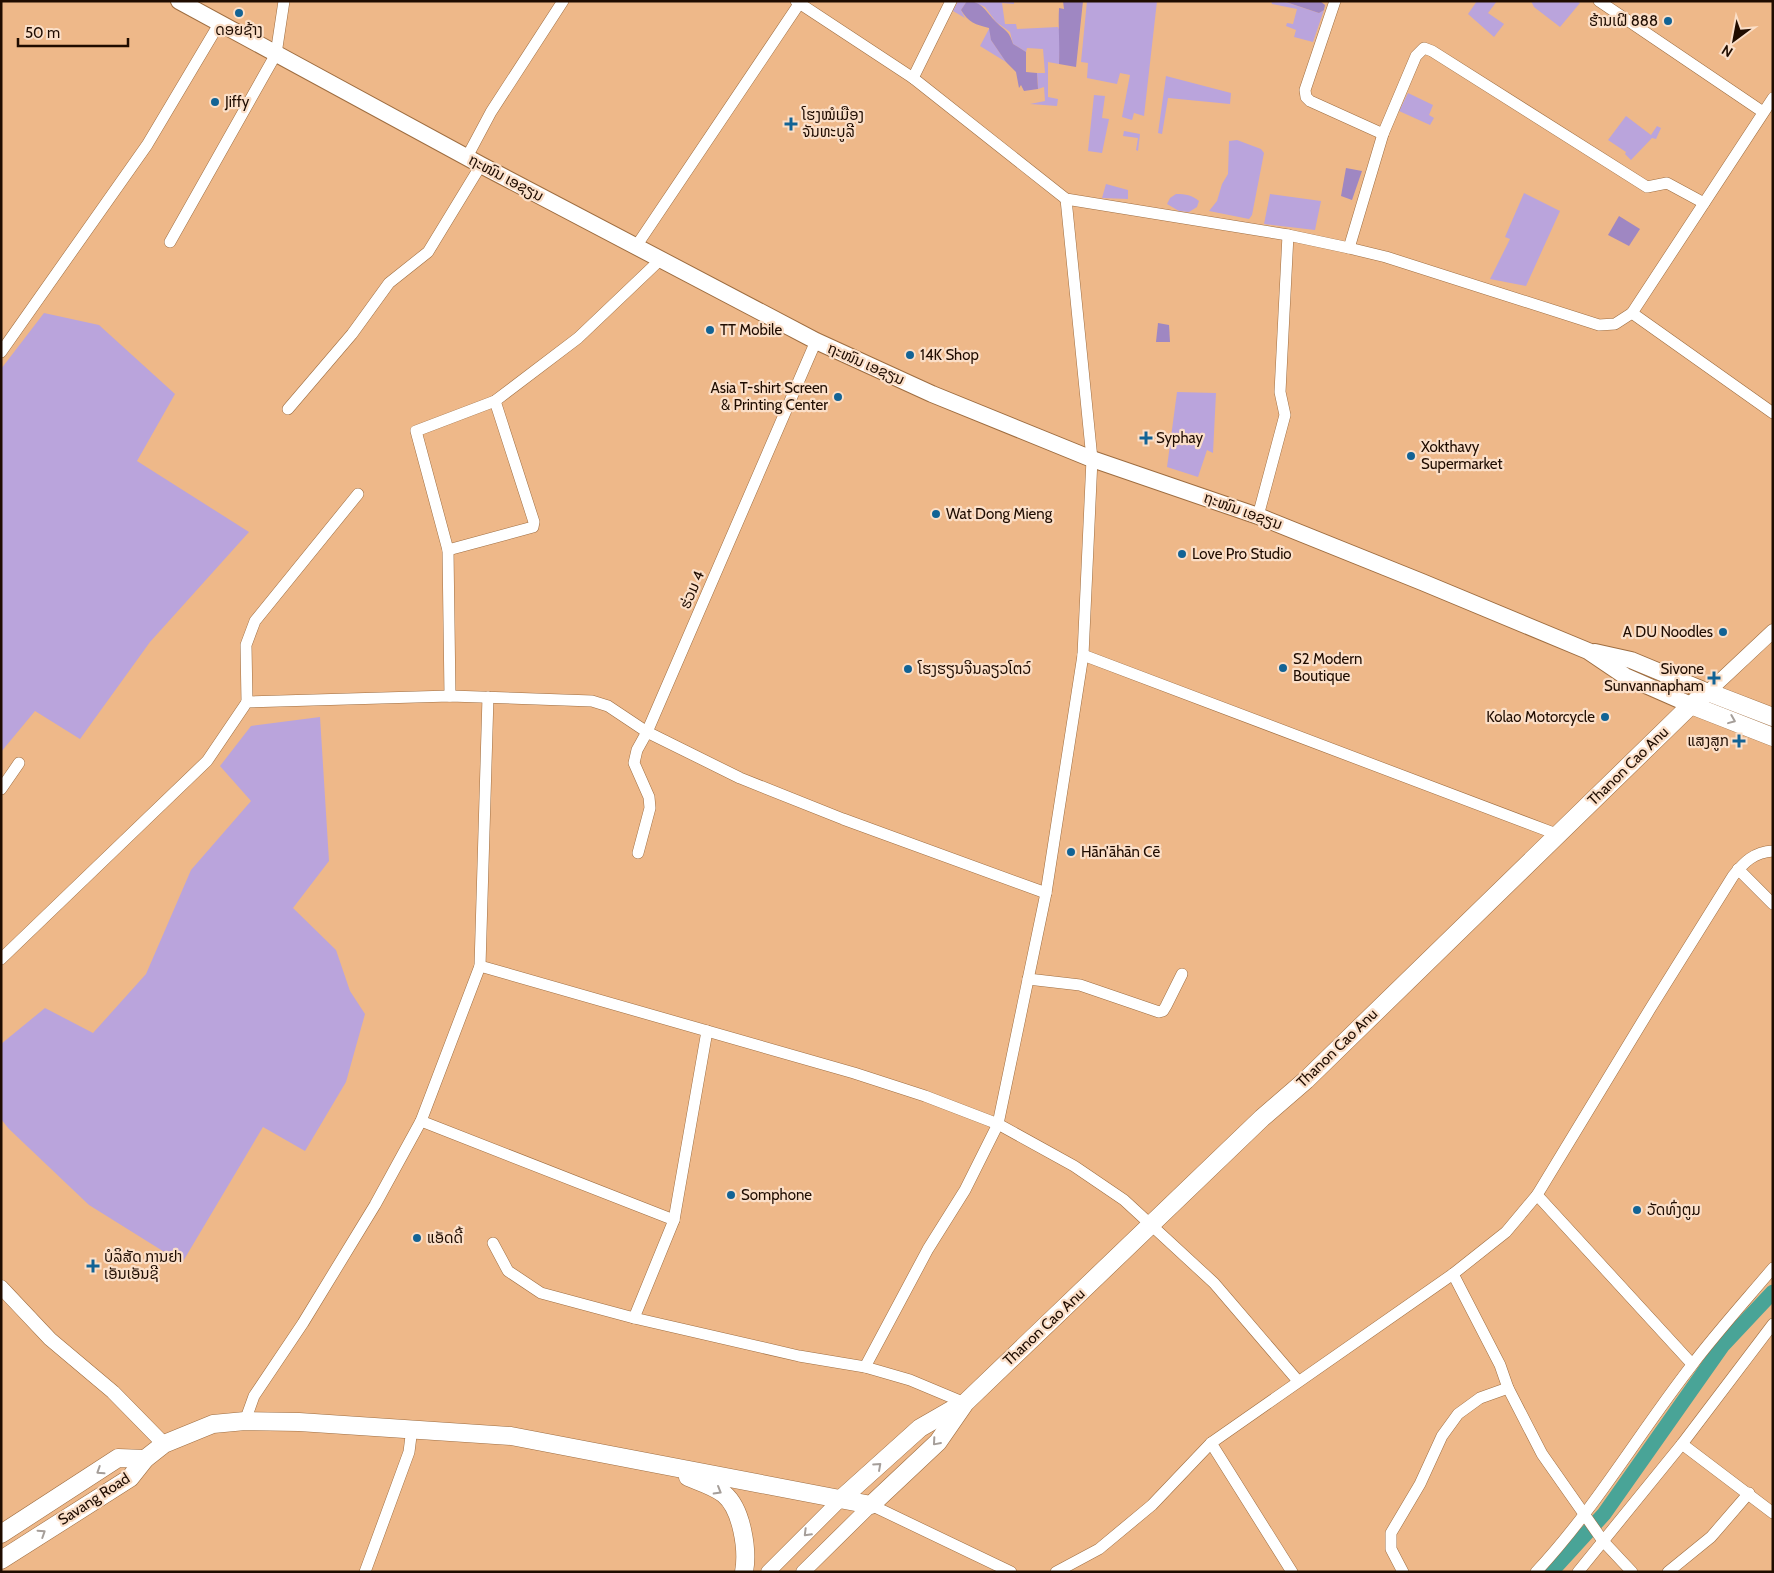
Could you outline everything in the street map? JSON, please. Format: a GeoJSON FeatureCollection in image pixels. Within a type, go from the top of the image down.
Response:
{"type":"FeatureCollection","features":[{"type":"Feature","properties":{"kind":"main road","name":"ຖະໜົນ ເອຊຽນ"},"geometry":{"type":"LineString","coordinates":[[179,1],[481,166],[661,258],[816,342],[932,394],[1092,459],[1258,516],[1588,651],[1631,660],[1773,717]]}},
{"type":"Feature","properties":{"kind":"main road","name":"ຖະໜົນ ເອຊຽນ"},"geometry":{"type":"LineString","coordinates":[[1588,651],[1624,676],[1773,737]]}},
{"type":"Feature","properties":{"kind":"main road","name":"Thanon Cao Anu"},"geometry":{"type":"LineString","coordinates":[[842,1499],[920,1428],[964,1402],[1151,1226],[1559,835],[1691,705],[1708,692]]}},
{"type":"Feature","properties":{"kind":"main road","name":"Thanon Cao Anu"},"geometry":{"type":"LineString","coordinates":[[871,1505],[938,1442],[964,1402]]}},
{"type":"Feature","properties":{"kind":"main road"},"geometry":{"type":"LineString","coordinates":[[145,1459],[164,1444],[213,1424],[245,1421],[412,1428],[511,1436],[871,1505]]}},
{"type":"Feature","properties":{"kind":"main road","name":"Savang Road"},"geometry":{"type":"LineString","coordinates":[[1,1534],[118,1458],[145,1459]]}},
{"type":"Feature","properties":{"kind":"main road","name":"Savang Road"},"geometry":{"type":"LineString","coordinates":[[1,1560],[130,1478],[145,1459]]}},
{"type":"Feature","properties":{"kind":"main road"},"geometry":{"type":"LineString","coordinates":[[640,1460],[705,1484],[725,1494],[741,1526],[746,1552],[744,1572]]}},
{"type":"Feature","properties":{"kind":"street"},"geometry":{"type":"LineString","coordinates":[[170,242],[276,54],[284,1]]}},
{"type":"Feature","properties":{"kind":"street"},"geometry":{"type":"LineString","coordinates":[[467,157],[491,112],[563,1]]}},
{"type":"Feature","properties":{"kind":"street"},"geometry":{"type":"LineString","coordinates":[[913,78],[951,1]]}},
{"type":"Feature","properties":{"kind":"street"},"geometry":{"type":"LineString","coordinates":[[1336,1],[1305,90],[1306,97],[1310,101],[1383,134]]}},
{"type":"Feature","properties":{"kind":"street"},"geometry":{"type":"LineString","coordinates":[[1599,1],[1763,112]]}},
{"type":"Feature","properties":{"kind":"street"},"geometry":{"type":"LineString","coordinates":[[637,246],[799,2],[913,78],[1066,199],[1288,235],[1350,248],[1386,257],[1599,325],[1615,324],[1632,313],[1773,98]]}},
{"type":"Feature","properties":{"kind":"street"},"geometry":{"type":"LineString","coordinates":[[1,352],[147,145],[218,24]]}},
{"type":"Feature","properties":{"kind":"street"},"geometry":{"type":"LineString","coordinates":[[1350,248],[1383,134],[1416,56],[1424,48],[1432,51],[1646,187],[1667,183],[1704,203]]}},
{"type":"Feature","properties":{"kind":"street"},"geometry":{"type":"LineString","coordinates":[[288,409],[352,334],[389,283],[428,252],[481,166]]}},
{"type":"Feature","properties":{"kind":"street"},"geometry":{"type":"LineString","coordinates":[[866,1367],[928,1250],[965,1190],[998,1124],[1046,893],[1083,655],[1092,459],[1066,199]]}},
{"type":"Feature","properties":{"kind":"street"},"geometry":{"type":"LineString","coordinates":[[1258,516],[1285,415],[1280,392],[1288,235]]}},
{"type":"Feature","properties":{"kind":"street"},"geometry":{"type":"LineString","coordinates":[[450,696],[448,550],[416,431],[495,400],[578,338],[661,258]]}},
{"type":"Feature","properties":{"kind":"street"},"geometry":{"type":"LineString","coordinates":[[1632,313],[1773,413]]}},
{"type":"Feature","properties":{"kind":"street","name":"ຮ່ວມ 4"},"geometry":{"type":"LineString","coordinates":[[638,852],[650,808],[648,797],[634,762],[637,750],[647,732],[816,342]]}},
{"type":"Feature","properties":{"kind":"street"},"geometry":{"type":"LineString","coordinates":[[448,550],[533,527],[534,522],[495,400]]}},
{"type":"Feature","properties":{"kind":"street"},"geometry":{"type":"LineString","coordinates":[[1,959],[207,761],[247,702],[246,645],[255,621],[358,494]]}},
{"type":"Feature","properties":{"kind":"street"},"geometry":{"type":"LineString","coordinates":[[1708,692],[1773,631]]}},
{"type":"Feature","properties":{"kind":"street"},"geometry":{"type":"LineString","coordinates":[[1083,655],[1559,835]]}},
{"type":"Feature","properties":{"kind":"street"},"geometry":{"type":"LineString","coordinates":[[247,702],[450,696],[592,701],[608,706],[647,732],[740,778],[843,819],[1046,893]]}},
{"type":"Feature","properties":{"kind":"street"},"geometry":{"type":"LineString","coordinates":[[245,1421],[254,1396],[375,1205],[421,1120],[480,966],[488,697]]}},
{"type":"Feature","properties":{"kind":"street"},"geometry":{"type":"LineString","coordinates":[[1,789],[18,764]]}},
{"type":"Feature","properties":{"kind":"street"},"geometry":{"type":"LineString","coordinates":[[1056,1572],[1100,1549],[1152,1504],[1211,1443],[1453,1274],[1506,1232],[1538,1195],[1650,1008],[1738,869],[1755,854],[1773,850]]}},
{"type":"Feature","properties":{"kind":"street"},"geometry":{"type":"LineString","coordinates":[[1738,869],[1773,904]]}},
{"type":"Feature","properties":{"kind":"street"},"geometry":{"type":"LineString","coordinates":[[480,966],[916,1093],[998,1124],[1074,1166],[1124,1200],[1214,1283],[1298,1381]]}},
{"type":"Feature","properties":{"kind":"street"},"geometry":{"type":"LineString","coordinates":[[1028,979],[1080,985],[1158,1012],[1163,1011],[1182,974]]}},
{"type":"Feature","properties":{"kind":"street"},"geometry":{"type":"LineString","coordinates":[[634,1318],[674,1220],[707,1031]]}},
{"type":"Feature","properties":{"kind":"street"},"geometry":{"type":"LineString","coordinates":[[421,1120],[674,1220]]}},
{"type":"Feature","properties":{"kind":"street"},"geometry":{"type":"LineString","coordinates":[[1538,1195],[1692,1364]]}},
{"type":"Feature","properties":{"kind":"street"},"geometry":{"type":"LineString","coordinates":[[493,1243],[508,1270],[542,1293],[634,1318],[799,1356],[866,1367],[910,1380],[964,1402]]}},
{"type":"Feature","properties":{"kind":"street"},"geometry":{"type":"LineString","coordinates":[[1536,1572],[1586,1516],[1692,1364],[1773,1268]]}},
{"type":"Feature","properties":{"kind":"street"},"geometry":{"type":"LineString","coordinates":[[1453,1274],[1500,1365],[1508,1388],[1542,1454],[1601,1538],[1632,1572]]}},
{"type":"Feature","properties":{"kind":"street"},"geometry":{"type":"LineString","coordinates":[[1,1287],[50,1339],[113,1392],[164,1444]]}},
{"type":"Feature","properties":{"kind":"street"},"geometry":{"type":"LineString","coordinates":[[1578,1572],[1601,1538],[1682,1444],[1773,1324]]}},
{"type":"Feature","properties":{"kind":"street"},"geometry":{"type":"LineString","coordinates":[[1403,1572],[1391,1549],[1391,1533],[1420,1484],[1442,1436],[1458,1414],[1480,1398],[1508,1388]]}},
{"type":"Feature","properties":{"kind":"street"},"geometry":{"type":"LineString","coordinates":[[365,1572],[408,1452],[412,1428]]}},
{"type":"Feature","properties":{"kind":"street"},"geometry":{"type":"LineString","coordinates":[[1211,1443],[1292,1572]]}},
{"type":"Feature","properties":{"kind":"street"},"geometry":{"type":"LineString","coordinates":[[1682,1444],[1773,1513]]}},
{"type":"Feature","properties":{"kind":"street"},"geometry":{"type":"LineString","coordinates":[[1668,1572],[1711,1537],[1749,1494]]}},
{"type":"Feature","properties":{"kind":"street","name":"Thanon Cao Anu"},"geometry":{"type":"LineString","coordinates":[[768,1572],[842,1499]]}},
{"type":"Feature","properties":{"kind":"street"},"geometry":{"type":"LineString","coordinates":[[871,1505],[1011,1572]]}},
{"type":"Feature","properties":{"kind":"street","name":"Thanon Cao Anu"},"geometry":{"type":"LineString","coordinates":[[803,1572],[871,1505]]}},
{"type":"Feature","properties":{"kind":"shaded area"},"geometry":{"type":"Polygon","coordinates":[[[958,1],[967,1],[961,10],[965,18],[953,11],[958,1]]]}},
{"type":"Feature","properties":{"kind":"shaded area"},"geometry":{"type":"Polygon","coordinates":[[[967,1],[972,1],[983,8],[1008,33],[1013,44],[1026,52],[1026,72],[1037,73],[1038,89],[1024,91],[1021,85],[1019,88],[1016,72],[1006,62],[991,40],[989,28],[973,22],[961,10],[967,1]]]}},
{"type":"Feature","properties":{"kind":"shaded area"},"geometry":{"type":"Polygon","coordinates":[[[972,1],[1014,1],[1014,4],[1002,3],[1005,24],[1016,24],[1017,29],[1058,27],[1061,34],[1059,64],[1048,62],[1048,97],[1058,99],[1057,106],[1030,104],[1045,101],[1044,87],[1038,89],[1037,73],[1045,73],[1043,49],[1027,48],[1026,52],[1013,44],[1010,32],[996,22],[985,7],[972,1]]]}},
{"type":"Feature","properties":{"kind":"shaded area"},"geometry":{"type":"Polygon","coordinates":[[[1063,1],[1083,1],[1076,67],[1059,64],[1059,8],[1064,9],[1063,1]]]}},
{"type":"Feature","properties":{"kind":"shaded area"},"geometry":{"type":"Polygon","coordinates":[[[1087,1],[1157,1],[1144,116],[1134,113],[1132,120],[1122,117],[1130,75],[1120,73],[1117,84],[1087,78],[1088,63],[1081,62],[1087,1]]]}},
{"type":"Feature","properties":{"kind":"shaded area"},"geometry":{"type":"Polygon","coordinates":[[[1271,1],[1285,2],[1319,13],[1324,10],[1313,42],[1294,37],[1296,30],[1286,26],[1287,23],[1293,24],[1297,9],[1272,4],[1271,1]]]}},
{"type":"Feature","properties":{"kind":"shaded area"},"geometry":{"type":"Polygon","coordinates":[[[1283,1],[1320,1],[1325,5],[1324,10],[1319,13],[1283,1]]]}},
{"type":"Feature","properties":{"kind":"shaded area"},"geometry":{"type":"Polygon","coordinates":[[[1477,1],[1497,1],[1488,13],[1504,24],[1494,37],[1468,14],[1477,1]]]}},
{"type":"Feature","properties":{"kind":"shaded area"},"geometry":{"type":"Polygon","coordinates":[[[1531,1],[1577,1],[1580,3],[1560,27],[1534,7],[1531,1]]]}},
{"type":"Feature","properties":{"kind":"shaded area"},"geometry":{"type":"Polygon","coordinates":[[[990,27],[991,40],[1006,62],[980,46],[990,27]]]}},
{"type":"Feature","properties":{"kind":"shaded area"},"geometry":{"type":"Polygon","coordinates":[[[1166,76],[1231,93],[1230,104],[1168,98],[1162,134],[1158,133],[1166,76]]]}},
{"type":"Feature","properties":{"kind":"shaded area"},"geometry":{"type":"Polygon","coordinates":[[[1408,93],[1433,105],[1429,115],[1434,118],[1430,125],[1399,111],[1408,93]]]}},
{"type":"Feature","properties":{"kind":"shaded area"},"geometry":{"type":"Polygon","coordinates":[[[1094,95],[1105,96],[1102,118],[1109,119],[1102,153],[1088,151],[1094,95]]]}},
{"type":"Feature","properties":{"kind":"shaded area"},"geometry":{"type":"Polygon","coordinates":[[[1626,116],[1651,135],[1657,126],[1661,128],[1656,139],[1652,138],[1631,160],[1625,154],[1626,152],[1608,140],[1626,116]]]}},
{"type":"Feature","properties":{"kind":"shaded area"},"geometry":{"type":"Polygon","coordinates":[[[1124,131],[1140,134],[1138,151],[1136,150],[1138,138],[1123,136],[1124,131]]]}},
{"type":"Feature","properties":{"kind":"shaded area"},"geometry":{"type":"Polygon","coordinates":[[[1237,140],[1261,149],[1264,153],[1252,215],[1249,219],[1209,211],[1217,201],[1222,184],[1228,174],[1229,141],[1237,140]]]}},
{"type":"Feature","properties":{"kind":"shaded area"},"geometry":{"type":"Polygon","coordinates":[[[1346,168],[1362,171],[1352,200],[1341,196],[1346,168]]]}},
{"type":"Feature","properties":{"kind":"shaded area"},"geometry":{"type":"Polygon","coordinates":[[[1106,184],[1128,190],[1128,199],[1102,198],[1106,184]]]}},
{"type":"Feature","properties":{"kind":"shaded area"},"geometry":{"type":"Polygon","coordinates":[[[1524,193],[1560,211],[1526,286],[1490,279],[1510,239],[1505,237],[1524,193]]]}},
{"type":"Feature","properties":{"kind":"shaded area"},"geometry":{"type":"Polygon","coordinates":[[[1176,194],[1194,197],[1199,201],[1197,207],[1189,212],[1179,211],[1167,204],[1170,198],[1176,194]]]}},
{"type":"Feature","properties":{"kind":"shaded area"},"geometry":{"type":"Polygon","coordinates":[[[1270,194],[1321,201],[1315,230],[1264,224],[1270,194]]]}},
{"type":"Feature","properties":{"kind":"shaded area"},"geometry":{"type":"Polygon","coordinates":[[[1619,216],[1640,229],[1629,246],[1608,235],[1619,216]]]}},
{"type":"Feature","properties":{"kind":"shaded area"},"geometry":{"type":"Polygon","coordinates":[[[44,313],[99,325],[175,394],[137,461],[249,532],[150,642],[80,739],[35,711],[1,752],[1,369],[44,313]]]}},
{"type":"Feature","properties":{"kind":"shaded area"},"geometry":{"type":"Polygon","coordinates":[[[1158,323],[1169,325],[1170,342],[1156,342],[1158,323]]]}},
{"type":"Feature","properties":{"kind":"shaded area"},"geometry":{"type":"Polygon","coordinates":[[[1177,392],[1216,393],[1213,453],[1207,450],[1198,477],[1167,467],[1177,392]]]}},
{"type":"Feature","properties":{"kind":"shaded area"},"geometry":{"type":"Polygon","coordinates":[[[320,717],[329,861],[293,908],[336,950],[350,991],[365,1014],[346,1082],[305,1151],[263,1127],[182,1263],[89,1205],[9,1129],[1,1119],[1,1044],[45,1008],[93,1033],[146,974],[191,870],[251,801],[220,766],[251,726],[320,717]]]}},
{"type":"Feature","properties":{"kind":"waterway"},"geometry":{"type":"LineString","coordinates":[[1551,1572],[1604,1514],[1723,1345],[1773,1292]]}},
{"type":"Feature","properties":{"kind":"place","name":"ດອຍຊ້າງ"},"geometry":{"type":"Point","coordinates":[239,13]}},
{"type":"Feature","properties":{"kind":"place","name":"ຮ້ານເຝີ 888"},"geometry":{"type":"Point","coordinates":[1668,21]}},
{"type":"Feature","properties":{"kind":"place","name":"Jiffy"},"geometry":{"type":"Point","coordinates":[215,102]}},
{"type":"Feature","properties":{"kind":"place","name":"ໂຮງໝໍເມືອງ ຈັນທະບູລີ"},"geometry":{"type":"Point","coordinates":[791,124]}},
{"type":"Feature","properties":{"kind":"place","name":"TT Mobile"},"geometry":{"type":"Point","coordinates":[710,330]}},
{"type":"Feature","properties":{"kind":"place","name":"14K Shop"},"geometry":{"type":"Point","coordinates":[910,355]}},
{"type":"Feature","properties":{"kind":"place","name":"Asia T-shirt Screen & Printing Center"},"geometry":{"type":"Point","coordinates":[838,397]}},
{"type":"Feature","properties":{"kind":"place","name":"Syphay"},"geometry":{"type":"Point","coordinates":[1146,438]}},
{"type":"Feature","properties":{"kind":"place","name":"Xokthavy Supermarket"},"geometry":{"type":"Point","coordinates":[1411,456]}},
{"type":"Feature","properties":{"kind":"place","name":"Wat Dong Mieng"},"geometry":{"type":"Point","coordinates":[936,514]}},
{"type":"Feature","properties":{"kind":"place","name":"Love Pro Studio"},"geometry":{"type":"Point","coordinates":[1182,554]}},
{"type":"Feature","properties":{"kind":"place","name":"A DU Noodles"},"geometry":{"type":"Point","coordinates":[1723,632]}},
{"type":"Feature","properties":{"kind":"place","name":"S2 Modern Boutique"},"geometry":{"type":"Point","coordinates":[1283,668]}},
{"type":"Feature","properties":{"kind":"place","name":"ໂຮງຮຽນຈີນລຽວໂຕວ໌"},"geometry":{"type":"Point","coordinates":[908,669]}},
{"type":"Feature","properties":{"kind":"place","name":"Sivone Sunvannapham"},"geometry":{"type":"Point","coordinates":[1714,678]}},
{"type":"Feature","properties":{"kind":"place","name":"Kolao Motorcycle"},"geometry":{"type":"Point","coordinates":[1605,717]}},
{"type":"Feature","properties":{"kind":"place","name":"ແສງສູກ"},"geometry":{"type":"Point","coordinates":[1739,741]}},
{"type":"Feature","properties":{"kind":"place","name":"Hān’āhān Cē"},"geometry":{"type":"Point","coordinates":[1071,852]}},
{"type":"Feature","properties":{"kind":"place","name":"Somphone"},"geometry":{"type":"Point","coordinates":[731,1195]}},
{"type":"Feature","properties":{"kind":"place","name":"ວັດທົ່ງຕູມ"},"geometry":{"type":"Point","coordinates":[1637,1210]}},
{"type":"Feature","properties":{"kind":"place","name":"ແອັດດີ້"},"geometry":{"type":"Point","coordinates":[417,1238]}},
{"type":"Feature","properties":{"kind":"place","name":"ບໍລິສັດ ການຢາ ເອັນເອັນຊີ"},"geometry":{"type":"Point","coordinates":[93,1266]}}]}
